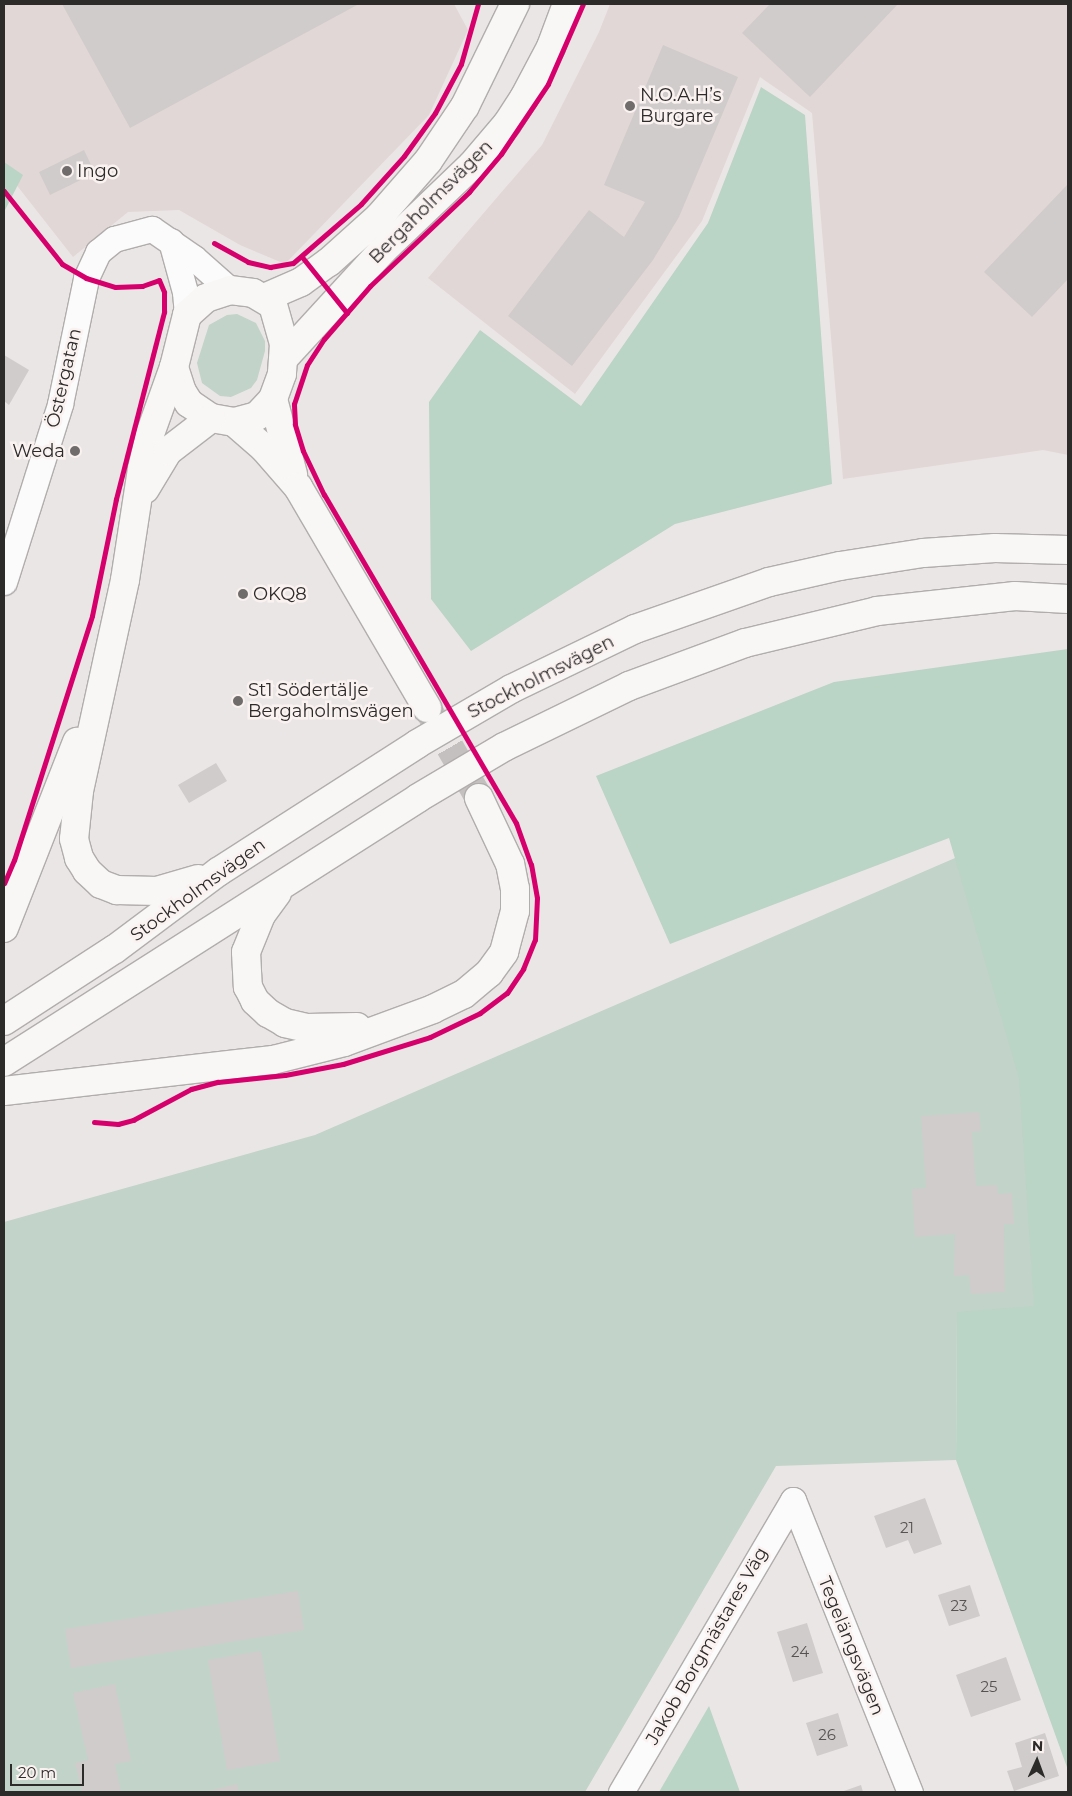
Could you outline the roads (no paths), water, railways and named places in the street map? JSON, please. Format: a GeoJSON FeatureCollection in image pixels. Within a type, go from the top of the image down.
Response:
{"type":"FeatureCollection","features":[{"type":"Feature","properties":{"kind":"main road","name":"Bergaholmsvägen"},"geometry":{"type":"LineString","coordinates":[[264,298],[301,282],[329,262],[379,217],[428,161],[465,106],[515,4]]}},
{"type":"Feature","properties":{"kind":"main road","name":"Bergaholmsvägen"},"geometry":{"type":"LineString","coordinates":[[284,358],[374,258],[472,165],[506,124],[524,98],[551,47],[567,4]]}},
{"type":"Feature","properties":{"kind":"main road"},"geometry":{"type":"LineString","coordinates":[[140,499],[168,451],[223,420],[257,416],[273,399],[284,358],[278,316],[264,298],[230,290],[206,298],[187,314],[174,367],[150,434],[142,469],[140,499],[74,818],[74,839],[78,858],[101,884],[117,890],[157,891],[218,872]]}},
{"type":"Feature","properties":{"kind":"main road"},"geometry":{"type":"LineString","coordinates":[[174,367],[185,398],[223,420],[264,448],[298,488],[427,708]]}},
{"type":"Feature","properties":{"kind":"main road"},"geometry":{"type":"LineString","coordinates":[[273,399],[298,488]]}},
{"type":"Feature","properties":{"kind":"main road","name":"Stockholmsvägen"},"geometry":{"type":"LineString","coordinates":[[4,1021],[116,949],[218,872],[408,749],[511,689],[635,629],[698,605],[769,582],[840,566],[923,553],[995,548],[1068,550]]}},
{"type":"Feature","properties":{"kind":"main road"},"geometry":{"type":"LineString","coordinates":[[4,1062],[504,747],[630,686],[754,640],[877,611],[1015,596],[1068,598]]}},
{"type":"Feature","properties":{"kind":"main road"},"geometry":{"type":"LineString","coordinates":[[4,928],[104,676]]}},
{"type":"Feature","properties":{"kind":"main road"},"geometry":{"type":"LineString","coordinates":[[4,1091],[273,1060],[344,1042],[433,1009],[464,994],[489,973],[504,952],[512,929],[515,889],[501,841],[479,798]]}},
{"type":"Feature","properties":{"kind":"main road"},"geometry":{"type":"LineString","coordinates":[[281,887],[261,915],[246,952],[248,986],[255,1001],[268,1013],[285,1023],[307,1028],[393,1024]]}},
{"type":"Feature","properties":{"kind":"street","name":"Östergatan"},"geometry":{"type":"LineString","coordinates":[[4,582],[60,404],[86,278],[98,252],[114,239],[152,229],[171,241],[230,290]]}},
{"type":"Feature","properties":{"kind":"street"},"geometry":{"type":"LineString","coordinates":[[171,241],[185,292],[187,314]]}},
{"type":"Feature","properties":{"kind":"street","name":"Jakob Borgmästares Väg"},"geometry":{"type":"LineString","coordinates":[[621,1792],[793,1500]]}},
{"type":"Feature","properties":{"kind":"street","name":"Tegelängsvägen"},"geometry":{"type":"LineString","coordinates":[[793,1500],[910,1792]]}},
{"type":"Feature","properties":{"kind":"tunnel"},"geometry":{"type":"LineString","coordinates":[[429,711],[479,798]]}},
{"type":"Feature","properties":{"kind":"place","name":"N.O.A.H’s Burgare"},"geometry":{"type":"Point","coordinates":[630,106]}},
{"type":"Feature","properties":{"kind":"place","name":"Ingo"},"geometry":{"type":"Point","coordinates":[67,171]}},
{"type":"Feature","properties":{"kind":"place","name":"Weda"},"geometry":{"type":"Point","coordinates":[75,451]}},
{"type":"Feature","properties":{"kind":"place","name":"OKQ8"},"geometry":{"type":"Point","coordinates":[243,594]}},
{"type":"Feature","properties":{"kind":"place","name":"St1 Södertälje Bergaholmsvägen"},"geometry":{"type":"Point","coordinates":[238,701]}}]}
